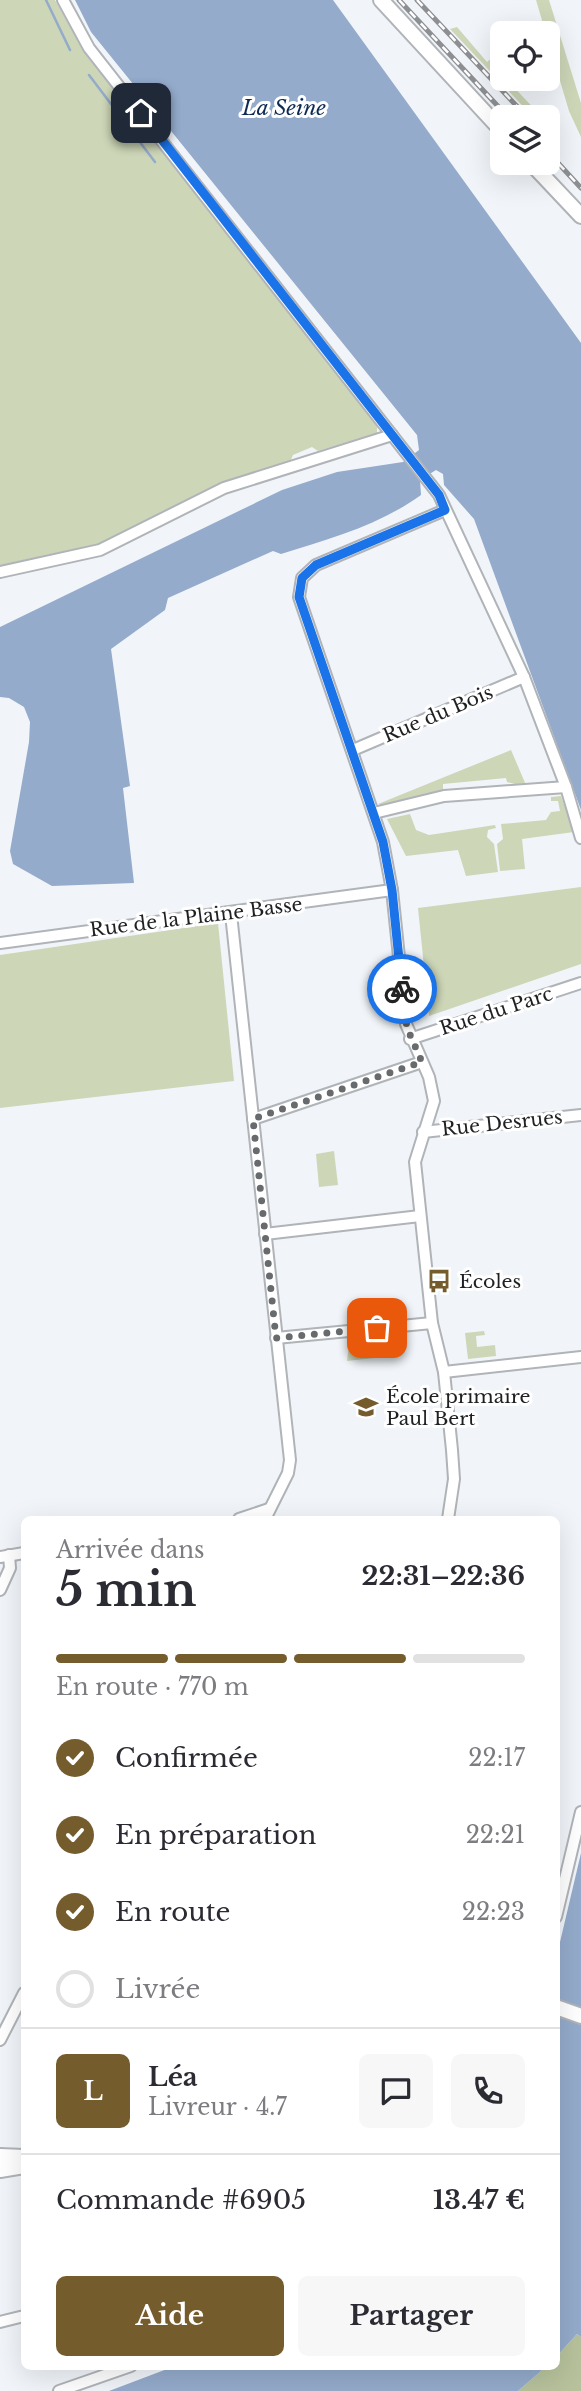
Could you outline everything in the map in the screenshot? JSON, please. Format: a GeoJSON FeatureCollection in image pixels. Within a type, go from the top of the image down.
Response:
{"type":"FeatureCollection","features":[{"type":"Feature","properties":{"kind":"main road"},"geometry":{"type":"LineString","coordinates":[[381,0],[490,118]]}},
{"type":"Feature","properties":{"kind":"main road"},"geometry":{"type":"LineString","coordinates":[[542,175],[581,216]]}},
{"type":"Feature","properties":{"kind":"main road"},"geometry":{"type":"LineString","coordinates":[[560,2008],[581,2016]]}},
{"type":"Feature","properties":{"kind":"main road"},"geometry":{"type":"LineString","coordinates":[[0,2156],[21,2157]]}},
{"type":"Feature","properties":{"kind":"main road"},"geometry":{"type":"LineString","coordinates":[[0,2170],[21,2166]]}},
{"type":"Feature","properties":{"kind":"street"},"geometry":{"type":"LineString","coordinates":[[63,0],[89,48],[439,495],[524,677],[566,787],[581,838]]}},
{"type":"Feature","properties":{"kind":"street"},"geometry":{"type":"LineString","coordinates":[[0,572],[100,550],[224,488],[392,435]]}},
{"type":"Feature","properties":{"kind":"street"},"geometry":{"type":"LineString","coordinates":[[445,510],[316,565],[299,585],[299,597],[374,813],[392,890],[406,1024],[434,1101],[415,1161],[432,1322],[444,1372],[454,1472],[447,1516]]}},
{"type":"Feature","properties":{"kind":"street","name":"Rue du Bois"},"geometry":{"type":"LineString","coordinates":[[353,750],[524,677]]}},
{"type":"Feature","properties":{"kind":"street"},"geometry":{"type":"LineString","coordinates":[[374,813],[444,796],[566,787]]}},
{"type":"Feature","properties":{"kind":"street","name":"Rue de la Plaine Basse"},"geometry":{"type":"LineString","coordinates":[[0,943],[231,914],[392,890]]}},
{"type":"Feature","properties":{"kind":"street"},"geometry":{"type":"LineString","coordinates":[[231,914],[290,1460],[288,1473],[267,1514]]}},
{"type":"Feature","properties":{"kind":"street","name":"Rue du Parc"},"geometry":{"type":"LineString","coordinates":[[410,1039],[581,984]]}},
{"type":"Feature","properties":{"kind":"street"},"geometry":{"type":"LineString","coordinates":[[253,1119],[422,1062]]}},
{"type":"Feature","properties":{"kind":"street","name":"Rue Desrues"},"geometry":{"type":"LineString","coordinates":[[423,1132],[581,1115]]}},
{"type":"Feature","properties":{"kind":"street"},"geometry":{"type":"LineString","coordinates":[[265,1234],[420,1216]]}},
{"type":"Feature","properties":{"kind":"street"},"geometry":{"type":"LineString","coordinates":[[276,1338],[432,1322]]}},
{"type":"Feature","properties":{"kind":"street"},"geometry":{"type":"LineString","coordinates":[[444,1372],[581,1357]]}},
{"type":"Feature","properties":{"kind":"street"},"geometry":{"type":"LineString","coordinates":[[0,1590],[8,1575],[4,1556]]}},
{"type":"Feature","properties":{"kind":"street"},"geometry":{"type":"LineString","coordinates":[[560,1900],[581,1812]]}},
{"type":"Feature","properties":{"kind":"street"},"geometry":{"type":"LineString","coordinates":[[1,2036],[21,1999]]}},
{"type":"Feature","properties":{"kind":"street"},"geometry":{"type":"LineString","coordinates":[[0,2322],[21,2317]]}},
{"type":"Feature","properties":{"kind":"street"},"geometry":{"type":"LineString","coordinates":[[58,2391],[119,2370]]}},
{"type":"Feature","properties":{"kind":"green space"},"geometry":{"type":"Polygon","coordinates":[[[0,0],[55,0],[86,55],[361,402],[377,427],[377,433],[318,451],[312,447],[293,455],[290,462],[218,485],[98,544],[0,565],[0,0]]]}},
{"type":"Feature","properties":{"kind":"green space"},"geometry":{"type":"Polygon","coordinates":[[[536,0],[549,0],[556,21],[542,21],[536,0]]]}},
{"type":"Feature","properties":{"kind":"green space"},"geometry":{"type":"Polygon","coordinates":[[[457,27],[487,62],[490,59],[490,71],[450,29],[457,27]]]}},
{"type":"Feature","properties":{"kind":"green space"},"geometry":{"type":"Polygon","coordinates":[[[560,35],[581,103],[581,137],[569,111],[560,81],[560,35]]]}},
{"type":"Feature","properties":{"kind":"green space"},"geometry":{"type":"Polygon","coordinates":[[[508,91],[517,91],[531,105],[522,105],[508,91]]]}},
{"type":"Feature","properties":{"kind":"green space"},"geometry":{"type":"Polygon","coordinates":[[[511,750],[526,785],[533,785],[514,788],[515,784],[507,782],[506,778],[443,784],[443,791],[387,807],[378,804],[511,750]]]}},
{"type":"Feature","properties":{"kind":"green space"},"geometry":{"type":"Polygon","coordinates":[[[561,796],[574,832],[522,839],[525,869],[500,871],[497,844],[503,839],[501,824],[546,820],[551,812],[560,811],[558,801],[551,801],[551,797],[561,796]]]}},
{"type":"Feature","properties":{"kind":"green space"},"geometry":{"type":"Polygon","coordinates":[[[410,814],[416,830],[429,835],[495,825],[496,828],[488,830],[487,837],[494,844],[498,872],[466,876],[458,850],[406,856],[387,819],[410,814]]]}},
{"type":"Feature","properties":{"kind":"green space"},"geometry":{"type":"Polygon","coordinates":[[[581,887],[581,964],[429,1016],[418,908],[581,887]]]}},
{"type":"Feature","properties":{"kind":"green space"},"geometry":{"type":"Polygon","coordinates":[[[218,923],[234,1081],[0,1108],[0,955],[218,923]]]}},
{"type":"Feature","properties":{"kind":"green space"},"geometry":{"type":"Polygon","coordinates":[[[334,1151],[338,1185],[319,1187],[316,1154],[334,1151]]]}},
{"type":"Feature","properties":{"kind":"green space"},"geometry":{"type":"Polygon","coordinates":[[[484,1331],[485,1335],[476,1336],[477,1347],[495,1345],[496,1356],[468,1359],[465,1333],[484,1331]]]}},
{"type":"Feature","properties":{"kind":"green space"},"geometry":{"type":"Polygon","coordinates":[[[395,1340],[401,1355],[347,1361],[349,1345],[395,1340]]]}},
{"type":"Feature","properties":{"kind":"green space"},"geometry":{"type":"Polygon","coordinates":[[[577,2334],[581,2337],[581,2391],[518,2391],[542,2370],[560,2370],[560,2353],[577,2334]]]}},
{"type":"Feature","properties":{"kind":"water","name":"La Seine"},"geometry":{"type":"Polygon","coordinates":[[[75,0],[333,0],[581,343],[581,810],[474,519],[444,485],[443,474],[436,470],[420,480],[421,495],[389,515],[317,543],[281,554],[273,551],[168,598],[165,610],[111,649],[130,786],[123,788],[134,883],[52,886],[13,864],[10,851],[30,722],[24,707],[9,698],[0,697],[0,627],[282,490],[337,472],[403,462],[419,450],[417,435],[91,32],[75,0]]]}},
{"type":"Feature","properties":{"kind":"water"},"geometry":{"type":"Polygon","coordinates":[[[581,1853],[581,2337],[577,2334],[560,2353],[560,1942],[581,1853]]]}},
{"type":"Feature","properties":{"kind":"water"},"geometry":{"type":"Polygon","coordinates":[[[164,2370],[542,2370],[518,2391],[109,2391],[164,2370]]]}},
{"type":"Feature","properties":{"kind":"waterway"},"geometry":{"type":"LineString","coordinates":[[46,0],[70,50]]}},
{"type":"Feature","properties":{"kind":"waterway"},"geometry":{"type":"LineString","coordinates":[[89,75],[155,162]]}},
{"type":"Feature","properties":{"kind":"railway"},"geometry":{"type":"LineString","coordinates":[[399,0],[497,105]]}},
{"type":"Feature","properties":{"kind":"railway"},"geometry":{"type":"LineString","coordinates":[[417,0],[516,105]]}},
{"type":"Feature","properties":{"kind":"railway"},"geometry":{"type":"LineString","coordinates":[[560,165],[581,188]]}},
{"type":"Feature","properties":{"kind":"way so far"},"geometry":{"type":"LineString","coordinates":[[377,1328],[276,1338],[253,1119],[422,1062],[410,1039],[402,989]]}},
{"type":"Feature","properties":{"kind":"place","name":"Écoles"},"geometry":{"type":"Point","coordinates":[439,1281]}},
{"type":"Feature","properties":{"kind":"place","name":"École primaire Paul Bert"},"geometry":{"type":"Point","coordinates":[366,1407]}},
{"type":"Feature","properties":{"kind":"route"},"geometry":{"type":"LineString","coordinates":[[141,113],[439,495],[445,510],[316,565],[299,585],[299,597],[383,842],[392,890],[402,989]]}}]}
